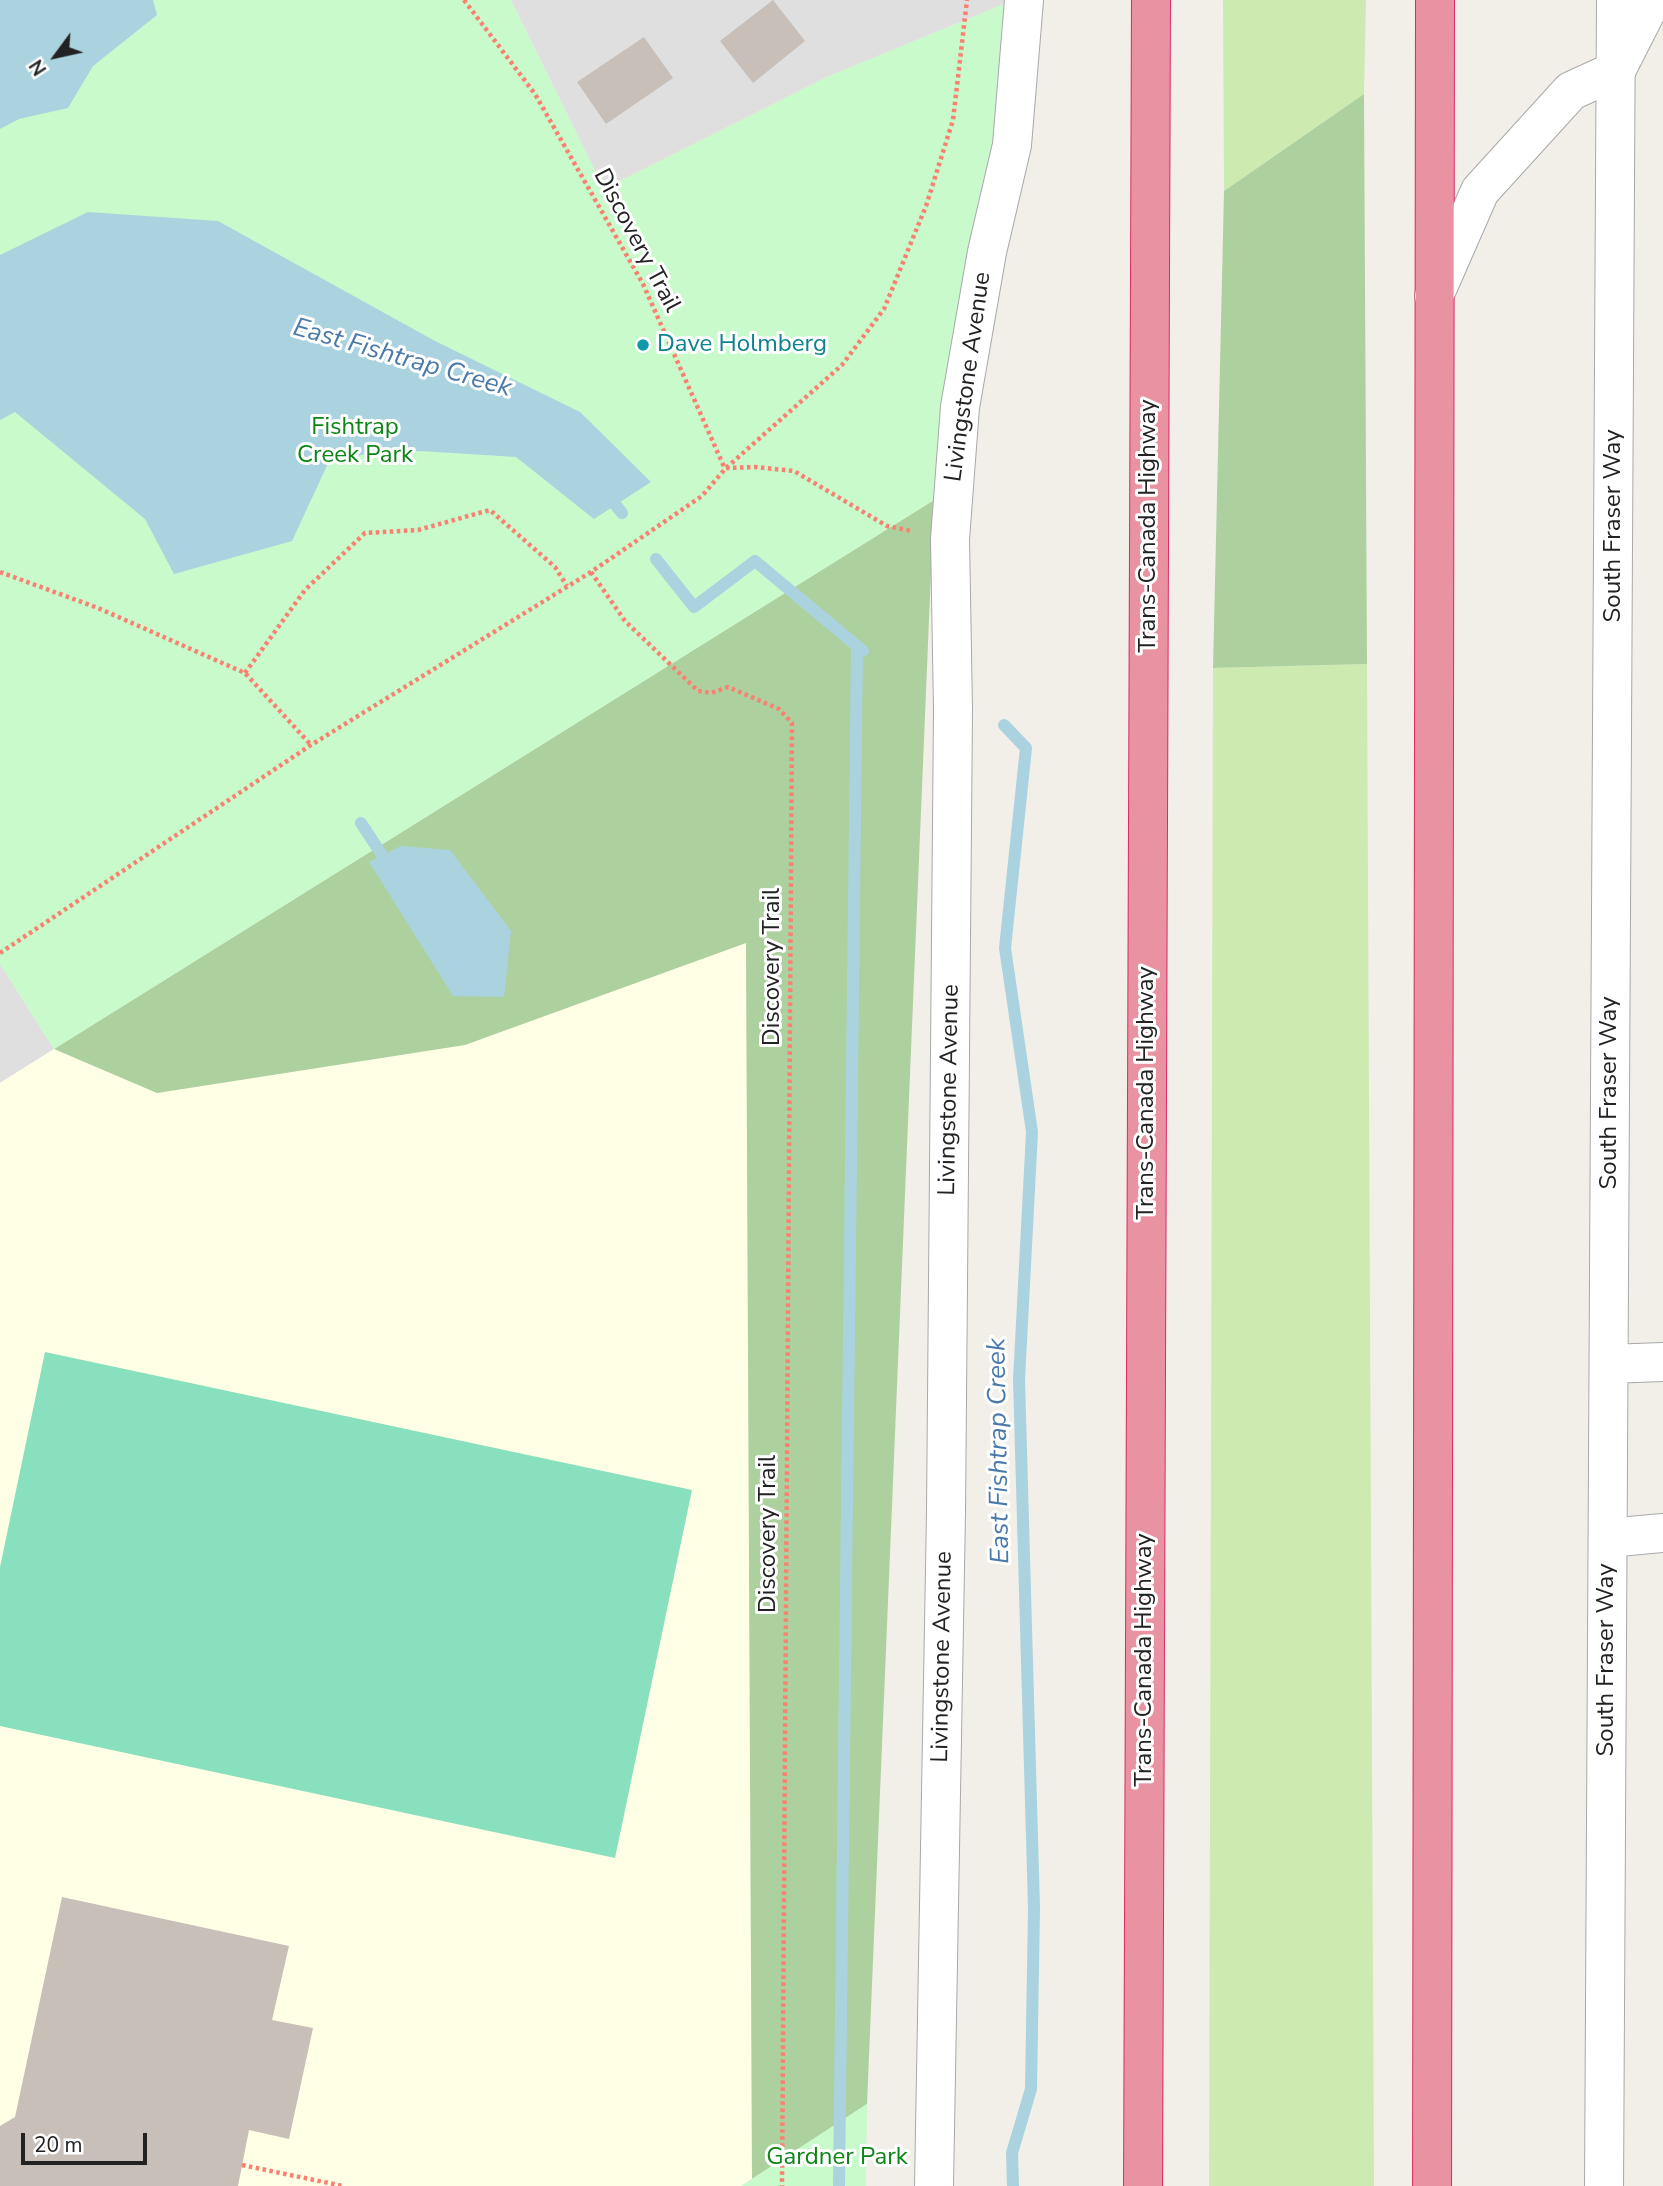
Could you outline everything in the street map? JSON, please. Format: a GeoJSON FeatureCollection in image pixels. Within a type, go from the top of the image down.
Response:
{"type":"FeatureCollection","features":[{"type":"Feature","properties":{"kind":"highway","name":"Trans-Canada Highway"},"geometry":{"type":"LineString","coordinates":[[1143,2186],[1151,0]]}},
{"type":"Feature","properties":{"kind":"highway"},"geometry":{"type":"LineString","coordinates":[[1432,2186],[1435,0]]}},
{"type":"Feature","properties":{"kind":"street","name":"Livingstone Avenue"},"geometry":{"type":"LineString","coordinates":[[934,2186],[946,1499],[953,709],[950,539],[960,407],[987,252],[1012,145],[1024,0]]}},
{"type":"Feature","properties":{"kind":"street","name":"South Fraser Way"},"geometry":{"type":"LineString","coordinates":[[1604,2186],[1616,0]]}},
{"type":"Feature","properties":{"kind":"street"},"geometry":{"type":"LineString","coordinates":[[1434,296],[1480,191],[1571,91],[1617,70],[1652,0]]}},
{"type":"Feature","properties":{"kind":"street"},"geometry":{"type":"LineString","coordinates":[[1609,1364],[1663,1362]]}},
{"type":"Feature","properties":{"kind":"street"},"geometry":{"type":"LineString","coordinates":[[1608,1538],[1663,1533]]}},
{"type":"Feature","properties":{"kind":"path","name":"Discovery Trail"},"geometry":{"type":"LineString","coordinates":[[464,0],[535,94],[643,284],[725,468]]}},
{"type":"Feature","properties":{"kind":"path"},"geometry":{"type":"LineString","coordinates":[[0,953],[311,745],[591,572],[702,496],[725,468],[842,365],[884,309],[926,206],[953,120],[967,0]]}},
{"type":"Feature","properties":{"kind":"path"},"geometry":{"type":"LineString","coordinates":[[725,468],[755,467],[794,471],[887,526],[950,539]]}},
{"type":"Feature","properties":{"kind":"path"},"geometry":{"type":"LineString","coordinates":[[245,673],[305,590],[365,533],[418,530],[490,510],[555,567],[567,586]]}},
{"type":"Feature","properties":{"kind":"path"},"geometry":{"type":"LineString","coordinates":[[0,572],[98,608],[245,673],[311,745]]}},
{"type":"Feature","properties":{"kind":"path","name":"Discovery Trail"},"geometry":{"type":"LineString","coordinates":[[591,572],[625,621],[682,679],[698,691],[711,692],[728,687],[779,709],[792,723],[782,2186]]}},
{"type":"Feature","properties":{"kind":"path"},"geometry":{"type":"LineString","coordinates":[[242,2165],[343,2186]]}},
{"type":"Feature","properties":{"kind":"shaded area"},"geometry":{"type":"Polygon","coordinates":[[[511,0],[1014,0],[827,77],[604,189],[511,0]]]}},
{"type":"Feature","properties":{"kind":"shaded area"},"geometry":{"type":"Polygon","coordinates":[[[746,943],[752,2179],[741,2186],[0,2186],[0,1083],[54,1049],[157,1093],[464,1045],[746,943]]]}},
{"type":"Feature","properties":{"kind":"shaded area"},"geometry":{"type":"Polygon","coordinates":[[[0,964],[54,1049],[0,1083],[0,964]]]}},
{"type":"Feature","properties":{"kind":"green space","name":"Fishtrap Creek Park"},"geometry":{"type":"Polygon","coordinates":[[[0,0],[511,0],[604,189],[827,77],[1014,0],[1000,146],[934,500],[54,1049],[0,964],[0,0]]]}},
{"type":"Feature","properties":{"kind":"green space"},"geometry":{"type":"Polygon","coordinates":[[[1223,0],[1366,0],[1364,94],[1224,191],[1223,0]]]}},
{"type":"Feature","properties":{"kind":"green space"},"geometry":{"type":"Polygon","coordinates":[[[1364,94],[1367,664],[1213,668],[1224,191],[1364,94]]]}},
{"type":"Feature","properties":{"kind":"green space"},"geometry":{"type":"Polygon","coordinates":[[[934,500],[867,2104],[752,2179],[746,943],[465,1045],[157,1093],[54,1049],[934,500]]]}},
{"type":"Feature","properties":{"kind":"green space"},"geometry":{"type":"Polygon","coordinates":[[[1367,664],[1374,2186],[1209,2186],[1213,668],[1367,664]]]}},
{"type":"Feature","properties":{"kind":"green space"},"geometry":{"type":"Polygon","coordinates":[[[45,1352],[692,1490],[615,1858],[0,1726],[0,1567],[45,1352]]]}},
{"type":"Feature","properties":{"kind":"green space","name":"Gardner Park"},"geometry":{"type":"Polygon","coordinates":[[[867,2104],[866,2186],[741,2186],[867,2104]]]}},
{"type":"Feature","properties":{"kind":"water"},"geometry":{"type":"Polygon","coordinates":[[[0,0],[153,0],[157,15],[93,66],[68,108],[19,119],[0,129],[0,0]]]}},
{"type":"Feature","properties":{"kind":"water"},"geometry":{"type":"Polygon","coordinates":[[[88,212],[218,221],[435,341],[580,412],[651,482],[594,519],[516,457],[421,451],[331,457],[292,541],[174,574],[145,519],[15,412],[0,420],[0,255],[88,212]]]}},
{"type":"Feature","properties":{"kind":"water"},"geometry":{"type":"Polygon","coordinates":[[[401,846],[450,850],[511,931],[504,997],[453,996],[369,862],[401,846]]]}},
{"type":"Feature","properties":{"kind":"building"},"geometry":{"type":"Polygon","coordinates":[[[773,0],[805,41],[753,83],[720,41],[773,0]]]}},
{"type":"Feature","properties":{"kind":"building"},"geometry":{"type":"Polygon","coordinates":[[[644,37],[673,78],[606,124],[577,82],[644,37]]]}},
{"type":"Feature","properties":{"kind":"building"},"geometry":{"type":"Polygon","coordinates":[[[62,1897],[289,1946],[272,2020],[313,2028],[289,2139],[249,2130],[238,2186],[0,2186],[0,2126],[15,2117],[62,1897]]]}},
{"type":"Feature","properties":{"kind":"waterway","name":"East Fishtrap Creek"},"geometry":{"type":"LineString","coordinates":[[605,492],[622,513]]}},
{"type":"Feature","properties":{"kind":"waterway","name":"East Fishtrap Creek"},"geometry":{"type":"LineString","coordinates":[[656,559],[694,607],[755,561],[863,651]]}},
{"type":"Feature","properties":{"kind":"waterway"},"geometry":{"type":"LineString","coordinates":[[839,2186],[857,648]]}},
{"type":"Feature","properties":{"kind":"waterway","name":"East Fishtrap Creek"},"geometry":{"type":"LineString","coordinates":[[1004,725],[1026,748],[1005,948],[1032,1132],[1019,1380],[1034,1908],[1031,2089],[1012,2153],[1013,2186]]}},
{"type":"Feature","properties":{"kind":"waterway"},"geometry":{"type":"LineString","coordinates":[[361,823],[382,855]]}},
{"type":"Feature","properties":{"kind":"place","name":"Dave Holmberg"},"geometry":{"type":"Point","coordinates":[643,345]}}]}
